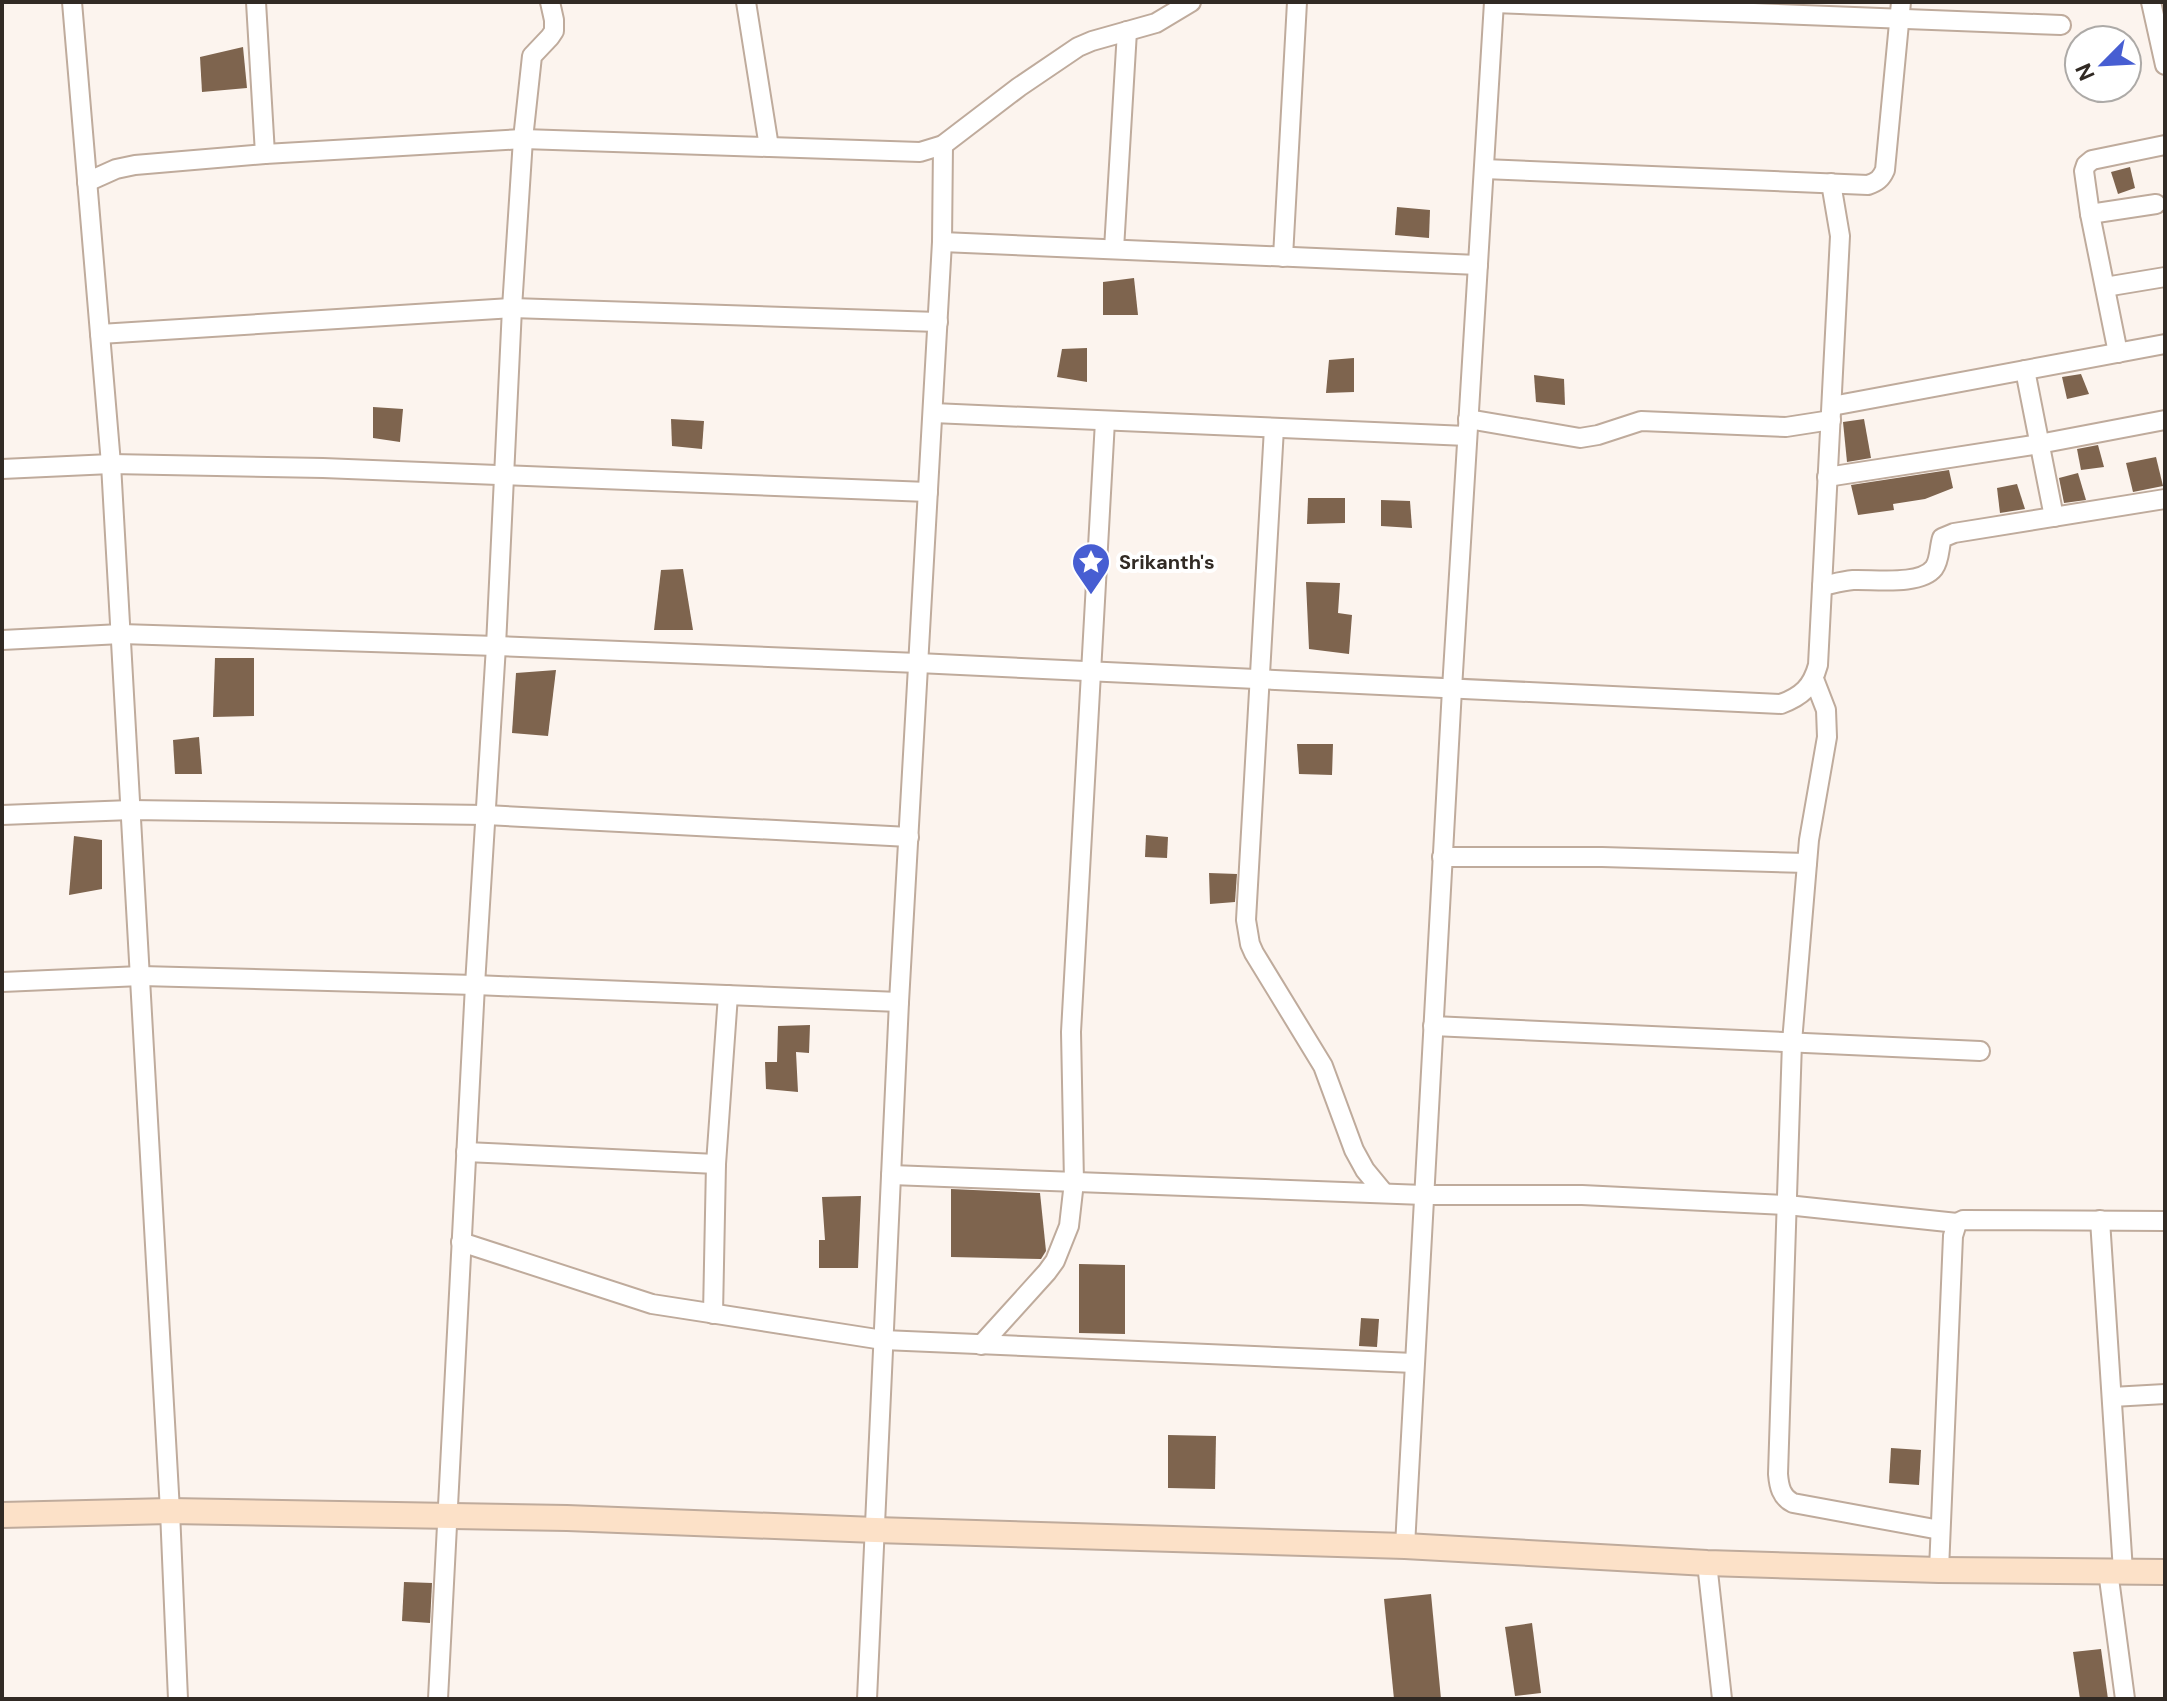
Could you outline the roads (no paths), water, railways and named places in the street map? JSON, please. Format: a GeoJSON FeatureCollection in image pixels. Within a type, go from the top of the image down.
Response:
{"type":"FeatureCollection","features":[{"type":"Feature","properties":{"kind":"main road"},"geometry":{"type":"LineString","coordinates":[[2,1515],[170,1511],[447,1516],[1405,1546],[1707,1563],[1939,1570],[2165,1572]]}},
{"type":"Feature","properties":{"kind":"street"},"geometry":{"type":"LineString","coordinates":[[72,2],[111,464],[178,1699]]}},
{"type":"Feature","properties":{"kind":"street"},"geometry":{"type":"LineString","coordinates":[[256,2],[265,154]]}},
{"type":"Feature","properties":{"kind":"street"},"geometry":{"type":"LineString","coordinates":[[438,1699],[523,139],[532,56],[554,31],[550,2]]}},
{"type":"Feature","properties":{"kind":"street"},"geometry":{"type":"LineString","coordinates":[[746,2],[769,147]]}},
{"type":"Feature","properties":{"kind":"street"},"geometry":{"type":"LineString","coordinates":[[87,182],[116,169],[135,165],[523,139],[920,152],[943,145],[1078,47],[1156,23],[1191,2]]}},
{"type":"Feature","properties":{"kind":"street"},"geometry":{"type":"LineString","coordinates":[[1283,257],[1297,2]]}},
{"type":"Feature","properties":{"kind":"street"},"geometry":{"type":"LineString","coordinates":[[2151,2],[2165,65]]}},
{"type":"Feature","properties":{"kind":"street"},"geometry":{"type":"LineString","coordinates":[[1405,1546],[1442,857],[1494,3],[1900,10],[2061,25]]}},
{"type":"Feature","properties":{"kind":"street"},"geometry":{"type":"LineString","coordinates":[[1484,169],[1876,183],[1885,170],[1900,10]]}},
{"type":"Feature","properties":{"kind":"street"},"geometry":{"type":"LineString","coordinates":[[1114,249],[1127,31]]}},
{"type":"Feature","properties":{"kind":"street"},"geometry":{"type":"LineString","coordinates":[[867,1699],[899,1002],[942,242],[943,145]]}},
{"type":"Feature","properties":{"kind":"street"},"geometry":{"type":"LineString","coordinates":[[2118,353],[2090,214],[2084,178],[2086,165],[2092,160],[2165,145]]}},
{"type":"Feature","properties":{"kind":"street"},"geometry":{"type":"LineString","coordinates":[[2,640],[121,634],[496,646],[1781,704],[1798,696],[1814,679],[1818,665],[1840,236],[1831,183]]}},
{"type":"Feature","properties":{"kind":"street"},"geometry":{"type":"LineString","coordinates":[[2090,214],[2156,204]]}},
{"type":"Feature","properties":{"kind":"street"},"geometry":{"type":"LineString","coordinates":[[942,242],[1478,265]]}},
{"type":"Feature","properties":{"kind":"street"},"geometry":{"type":"LineString","coordinates":[[2105,287],[2165,277]]}},
{"type":"Feature","properties":{"kind":"street"},"geometry":{"type":"LineString","coordinates":[[100,334],[512,308],[938,322]]}},
{"type":"Feature","properties":{"kind":"street"},"geometry":{"type":"LineString","coordinates":[[933,413],[1274,428],[1468,428],[1580,438],[1641,421],[1786,427],[1831,413],[2025,370],[2165,344]]}},
{"type":"Feature","properties":{"kind":"street"},"geometry":{"type":"LineString","coordinates":[[2025,370],[2054,517]]}},
{"type":"Feature","properties":{"kind":"street"},"geometry":{"type":"LineString","coordinates":[[1827,477],[2039,444],[2165,420]]}},
{"type":"Feature","properties":{"kind":"street"},"geometry":{"type":"LineString","coordinates":[[981,1345],[1055,1261],[1069,1226],[1074,1182],[1071,1032],[1105,421]]}},
{"type":"Feature","properties":{"kind":"street"},"geometry":{"type":"LineString","coordinates":[[1274,428],[1246,920],[1250,944],[1323,1066],[1359,1161],[1384,1193]]}},
{"type":"Feature","properties":{"kind":"street"},"geometry":{"type":"LineString","coordinates":[[2,469],[111,464],[323,468],[928,492]]}},
{"type":"Feature","properties":{"kind":"street"},"geometry":{"type":"LineString","coordinates":[[1822,586],[1852,580],[1921,577],[1933,570],[1940,542],[1946,535],[2165,499]]}},
{"type":"Feature","properties":{"kind":"street"},"geometry":{"type":"LineString","coordinates":[[1814,679],[1828,724],[1809,840],[1792,1042],[1778,1474],[1780,1487],[1787,1500],[1793,1503],[1940,1530]]}},
{"type":"Feature","properties":{"kind":"street"},"geometry":{"type":"LineString","coordinates":[[2,815],[131,810],[486,815],[909,837]]}},
{"type":"Feature","properties":{"kind":"street"},"geometry":{"type":"LineString","coordinates":[[1442,857],[1602,857],[1807,863]]}},
{"type":"Feature","properties":{"kind":"street"},"geometry":{"type":"LineString","coordinates":[[2,982],[141,976],[475,985],[899,1002]]}},
{"type":"Feature","properties":{"kind":"street"},"geometry":{"type":"LineString","coordinates":[[713,1314],[716,1164],[728,995]]}},
{"type":"Feature","properties":{"kind":"street"},"geometry":{"type":"LineString","coordinates":[[1433,1026],[1980,1051]]}},
{"type":"Feature","properties":{"kind":"street"},"geometry":{"type":"LineString","coordinates":[[466,1152],[716,1164]]}},
{"type":"Feature","properties":{"kind":"street"},"geometry":{"type":"LineString","coordinates":[[891,1175],[1424,1195],[1582,1195],[1787,1205],[1957,1223],[1963,1220],[2165,1221]]}},
{"type":"Feature","properties":{"kind":"street"},"geometry":{"type":"LineString","coordinates":[[2100,1220],[2112,1397],[2116,1571],[2125,1699]]}},
{"type":"Feature","properties":{"kind":"street"},"geometry":{"type":"LineString","coordinates":[[1939,1570],[1953,1236],[1957,1223]]}},
{"type":"Feature","properties":{"kind":"street"},"geometry":{"type":"LineString","coordinates":[[461,1242],[637,1300],[883,1340],[1414,1363]]}},
{"type":"Feature","properties":{"kind":"street"},"geometry":{"type":"LineString","coordinates":[[2112,1397],[2165,1394]]}},
{"type":"Feature","properties":{"kind":"street"},"geometry":{"type":"LineString","coordinates":[[1707,1563],[1722,1699]]}},
{"type":"Feature","properties":{"kind":"place","name":"Srikanth's"},"geometry":{"type":"Point","coordinates":[1091,596]}}]}
